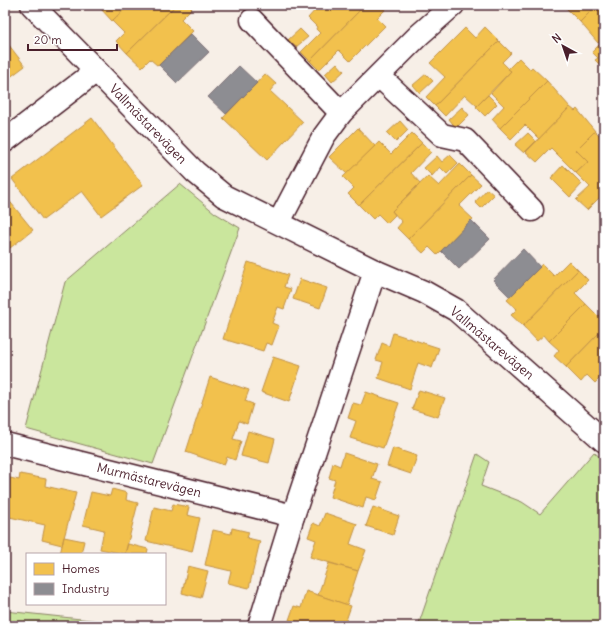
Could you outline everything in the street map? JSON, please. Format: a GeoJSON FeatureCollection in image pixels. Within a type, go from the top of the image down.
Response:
{"type":"FeatureCollection","features":[{"type":"Feature","properties":{"kind":"street","name":"Vallmästarevägen"},"geometry":{"type":"LineString","coordinates":[[32,5],[195,172],[224,196],[280,222],[375,271],[424,292],[456,310],[604,442]]}},
{"type":"Feature","properties":{"kind":"street"},"geometry":{"type":"LineString","coordinates":[[280,222],[324,136],[341,113],[419,35],[453,5]]}},
{"type":"Feature","properties":{"kind":"street"},"geometry":{"type":"LineString","coordinates":[[252,20],[341,113]]}},
{"type":"Feature","properties":{"kind":"street"},"geometry":{"type":"LineString","coordinates":[[5,141],[96,71]]}},
{"type":"Feature","properties":{"kind":"street"},"geometry":{"type":"LineString","coordinates":[[379,76],[442,135],[465,140],[532,210]]}},
{"type":"Feature","properties":{"kind":"street"},"geometry":{"type":"LineString","coordinates":[[259,626],[293,516],[375,271]]}},
{"type":"Feature","properties":{"kind":"street","name":"Murmästarevägen"},"geometry":{"type":"LineString","coordinates":[[5,444],[293,516]]}},
{"type":"Feature","properties":{"kind":"green space"},"geometry":{"type":"Polygon","coordinates":[[[180,184],[215,213],[240,228],[153,464],[26,429],[65,282],[180,184]]]}},
{"type":"Feature","properties":{"kind":"green space"},"geometry":{"type":"Polygon","coordinates":[[[594,452],[604,461],[604,626],[418,626],[477,454],[489,462],[481,486],[522,502],[540,514],[594,452]]]}},
{"type":"Feature","properties":{"kind":"green space"},"geometry":{"type":"Polygon","coordinates":[[[5,611],[119,623],[135,626],[5,626],[5,611]]]}},
{"type":"Feature","properties":{"kind":"building: Homes"},"geometry":{"type":"Polygon","coordinates":[[[100,5],[129,5],[112,21],[101,9],[102,7],[100,5]]]}},
{"type":"Feature","properties":{"kind":"building: Homes"},"geometry":{"type":"Polygon","coordinates":[[[129,5],[141,5],[145,9],[150,5],[176,5],[127,53],[116,41],[124,33],[112,21],[129,5]]]}},
{"type":"Feature","properties":{"kind":"building: Homes"},"geometry":{"type":"Polygon","coordinates":[[[176,5],[189,5],[192,8],[181,19],[193,31],[158,66],[150,59],[142,67],[127,53],[176,5]]]}},
{"type":"Feature","properties":{"kind":"building: Homes"},"geometry":{"type":"Polygon","coordinates":[[[318,5],[365,5],[310,61],[301,52],[320,33],[316,29],[317,27],[308,18],[318,7],[318,5]]]}},
{"type":"Feature","properties":{"kind":"building: Homes"},"geometry":{"type":"Polygon","coordinates":[[[365,5],[382,5],[386,9],[377,18],[385,26],[350,61],[339,50],[319,70],[310,61],[365,5]]]}},
{"type":"Feature","properties":{"kind":"building: Homes"},"geometry":{"type":"Polygon","coordinates":[[[563,5],[597,5],[580,22],[563,5]]]}},
{"type":"Feature","properties":{"kind":"building: Homes"},"geometry":{"type":"Polygon","coordinates":[[[597,5],[604,5],[604,40],[598,43],[580,22],[597,5]]]}},
{"type":"Feature","properties":{"kind":"building: Homes"},"geometry":{"type":"Polygon","coordinates":[[[485,27],[499,41],[435,106],[426,97],[445,77],[430,63],[465,28],[475,38],[485,27]]]}},
{"type":"Feature","properties":{"kind":"building: Homes"},"geometry":{"type":"Polygon","coordinates":[[[300,29],[308,37],[296,47],[288,40],[300,29]]]}},
{"type":"Feature","properties":{"kind":"building: Homes"},"geometry":{"type":"Polygon","coordinates":[[[5,40],[25,66],[5,81],[5,40]]]}},
{"type":"Feature","properties":{"kind":"building: Homes"},"geometry":{"type":"Polygon","coordinates":[[[604,40],[604,69],[595,60],[598,58],[592,52],[604,40]]]}},
{"type":"Feature","properties":{"kind":"building: Homes"},"geometry":{"type":"Polygon","coordinates":[[[499,41],[511,53],[502,62],[511,71],[477,106],[465,95],[445,116],[435,106],[499,41]]]}},
{"type":"Feature","properties":{"kind":"building: Homes"},"geometry":{"type":"Polygon","coordinates":[[[519,58],[530,69],[532,67],[547,81],[500,128],[492,119],[504,106],[491,93],[511,71],[508,69],[519,58]]]}},
{"type":"Feature","properties":{"kind":"building: Homes"},"geometry":{"type":"Polygon","coordinates":[[[337,63],[344,71],[332,82],[325,74],[337,63]]]}},
{"type":"Feature","properties":{"kind":"building: Homes"},"geometry":{"type":"Polygon","coordinates":[[[265,74],[276,84],[270,91],[303,122],[267,160],[223,118],[265,74]]]}},
{"type":"Feature","properties":{"kind":"building: Homes"},"geometry":{"type":"Polygon","coordinates":[[[426,74],[433,81],[420,93],[413,85],[426,74]]]}},
{"type":"Feature","properties":{"kind":"building: Homes"},"geometry":{"type":"Polygon","coordinates":[[[547,81],[570,107],[539,139],[525,125],[511,139],[500,128],[547,81]]]}},
{"type":"Feature","properties":{"kind":"building: Homes"},"geometry":{"type":"Polygon","coordinates":[[[488,95],[497,104],[485,116],[476,107],[488,95]]]}},
{"type":"Feature","properties":{"kind":"building: Homes"},"geometry":{"type":"Polygon","coordinates":[[[462,107],[469,115],[456,128],[449,119],[462,107]]]}},
{"type":"Feature","properties":{"kind":"building: Homes"},"geometry":{"type":"Polygon","coordinates":[[[570,107],[575,111],[577,109],[595,131],[576,150],[588,162],[576,173],[551,148],[537,162],[526,152],[570,107]]]}},
{"type":"Feature","properties":{"kind":"building: Homes"},"geometry":{"type":"Polygon","coordinates":[[[92,118],[143,185],[101,216],[82,191],[43,220],[12,179],[92,118]]]}},
{"type":"Feature","properties":{"kind":"building: Homes"},"geometry":{"type":"Polygon","coordinates":[[[400,121],[408,130],[396,142],[387,133],[400,121]]]}},
{"type":"Feature","properties":{"kind":"building: Homes"},"geometry":{"type":"Polygon","coordinates":[[[358,128],[375,146],[347,174],[329,157],[358,128]]]}},
{"type":"Feature","properties":{"kind":"building: Homes"},"geometry":{"type":"Polygon","coordinates":[[[595,131],[604,140],[604,193],[587,210],[576,200],[590,187],[576,173],[588,162],[576,150],[595,131]]]}},
{"type":"Feature","properties":{"kind":"building: Homes"},"geometry":{"type":"Polygon","coordinates":[[[412,133],[422,143],[359,205],[348,194],[354,188],[343,177],[379,142],[391,154],[412,133]]]}},
{"type":"Feature","properties":{"kind":"building: Homes"},"geometry":{"type":"Polygon","coordinates":[[[528,133],[536,141],[524,153],[515,145],[528,133]]]}},
{"type":"Feature","properties":{"kind":"building: Homes"},"geometry":{"type":"Polygon","coordinates":[[[422,143],[431,152],[411,173],[420,183],[392,211],[395,215],[387,223],[378,214],[373,219],[359,205],[422,143]]]}},
{"type":"Feature","properties":{"kind":"building: Homes"},"geometry":{"type":"Polygon","coordinates":[[[450,155],[458,163],[447,174],[440,167],[432,176],[424,168],[437,156],[442,162],[450,155]]]}},
{"type":"Feature","properties":{"kind":"building: Homes"},"geometry":{"type":"Polygon","coordinates":[[[460,164],[471,175],[408,239],[397,228],[402,222],[392,211],[428,176],[439,186],[460,164]]]}},
{"type":"Feature","properties":{"kind":"building: Homes"},"geometry":{"type":"Polygon","coordinates":[[[563,165],[582,184],[570,197],[551,178],[563,165]]]}},
{"type":"Feature","properties":{"kind":"building: Homes"},"geometry":{"type":"Polygon","coordinates":[[[471,175],[481,184],[459,206],[473,219],[437,255],[429,247],[423,253],[408,239],[471,175]]]}},
{"type":"Feature","properties":{"kind":"building: Homes"},"geometry":{"type":"Polygon","coordinates":[[[487,189],[494,195],[481,208],[475,202],[487,189]]]}},
{"type":"Feature","properties":{"kind":"building: Homes"},"geometry":{"type":"Polygon","coordinates":[[[7,198],[33,230],[10,248],[5,241],[5,200],[7,198]]]}},
{"type":"Feature","properties":{"kind":"building: Homes"},"geometry":{"type":"Polygon","coordinates":[[[569,261],[578,270],[523,326],[511,315],[517,309],[507,300],[542,264],[554,276],[569,261]]]}},
{"type":"Feature","properties":{"kind":"building: Homes"},"geometry":{"type":"Polygon","coordinates":[[[248,262],[288,275],[284,287],[291,289],[284,309],[278,307],[272,323],[279,326],[272,345],[266,343],[263,351],[223,339],[248,262]]]}},
{"type":"Feature","properties":{"kind":"building: Homes"},"geometry":{"type":"Polygon","coordinates":[[[578,270],[588,280],[575,293],[586,304],[549,341],[544,335],[537,341],[523,326],[578,270]]]}},
{"type":"Feature","properties":{"kind":"building: Homes"},"geometry":{"type":"Polygon","coordinates":[[[300,279],[327,288],[320,308],[293,299],[300,279]]]}},
{"type":"Feature","properties":{"kind":"building: Homes"},"geometry":{"type":"Polygon","coordinates":[[[586,304],[598,316],[604,310],[604,328],[566,367],[554,356],[559,350],[549,341],[586,304]]]}},
{"type":"Feature","properties":{"kind":"building: Homes"},"geometry":{"type":"Polygon","coordinates":[[[604,328],[604,374],[595,383],[587,375],[581,382],[566,367],[604,328]]]}},
{"type":"Feature","properties":{"kind":"building: Homes"},"geometry":{"type":"Polygon","coordinates":[[[393,333],[439,348],[432,368],[418,363],[410,389],[378,378],[383,362],[376,360],[382,343],[389,346],[393,333]]]}},
{"type":"Feature","properties":{"kind":"building: Homes"},"geometry":{"type":"Polygon","coordinates":[[[273,357],[301,366],[289,402],[261,392],[273,357]]]}},
{"type":"Feature","properties":{"kind":"building: Homes"},"geometry":{"type":"Polygon","coordinates":[[[210,377],[249,390],[245,401],[253,404],[247,424],[239,421],[233,439],[241,441],[235,460],[227,457],[224,465],[186,452],[210,377]]]}},
{"type":"Feature","properties":{"kind":"building: Homes"},"geometry":{"type":"Polygon","coordinates":[[[419,390],[445,398],[438,417],[412,409],[419,390]]]}},
{"type":"Feature","properties":{"kind":"building: Homes"},"geometry":{"type":"Polygon","coordinates":[[[366,392],[399,403],[383,448],[350,438],[356,421],[348,418],[353,403],[361,405],[366,392]]]}},
{"type":"Feature","properties":{"kind":"building: Homes"},"geometry":{"type":"Polygon","coordinates":[[[248,431],[275,439],[269,463],[241,456],[248,431]]]}},
{"type":"Feature","properties":{"kind":"building: Homes"},"geometry":{"type":"Polygon","coordinates":[[[393,448],[417,456],[411,474],[387,466],[393,448]]]}},
{"type":"Feature","properties":{"kind":"building: Homes"},"geometry":{"type":"Polygon","coordinates":[[[344,453],[377,464],[372,479],[382,482],[376,500],[366,497],[363,508],[330,497],[335,480],[329,478],[333,463],[340,466],[344,453]]]}},
{"type":"Feature","properties":{"kind":"building: Homes"},"geometry":{"type":"Polygon","coordinates":[[[20,474],[46,479],[45,486],[76,493],[62,545],[42,540],[45,525],[5,516],[5,502],[10,478],[19,480],[20,474]]]}},
{"type":"Feature","properties":{"kind":"building: Homes"},"geometry":{"type":"Polygon","coordinates":[[[112,489],[127,493],[126,500],[138,503],[125,553],[100,549],[104,530],[83,525],[91,492],[110,496],[112,489]]]}},
{"type":"Feature","properties":{"kind":"building: Homes"},"geometry":{"type":"Polygon","coordinates":[[[173,504],[189,507],[187,515],[200,518],[192,552],[146,541],[154,507],[171,511],[173,504]]]}},
{"type":"Feature","properties":{"kind":"building: Homes"},"geometry":{"type":"Polygon","coordinates":[[[373,507],[399,516],[393,535],[366,526],[373,507]]]}},
{"type":"Feature","properties":{"kind":"building: Homes"},"geometry":{"type":"Polygon","coordinates":[[[325,513],[357,524],[350,544],[366,550],[358,571],[310,557],[316,540],[308,537],[313,523],[320,526],[325,513]]]}},
{"type":"Feature","properties":{"kind":"building: Homes"},"geometry":{"type":"Polygon","coordinates":[[[232,528],[249,532],[247,538],[260,541],[249,588],[228,583],[231,571],[205,565],[213,530],[231,534],[232,528]]]}},
{"type":"Feature","properties":{"kind":"building: Homes"},"geometry":{"type":"Polygon","coordinates":[[[64,537],[84,541],[81,553],[60,553],[64,537]]]}},
{"type":"Feature","properties":{"kind":"building: Homes"},"geometry":{"type":"Polygon","coordinates":[[[128,544],[148,549],[147,553],[125,553],[128,544]]]}},
{"type":"Feature","properties":{"kind":"building: Homes"},"geometry":{"type":"Polygon","coordinates":[[[329,563],[358,571],[347,605],[318,595],[329,563]]]}},
{"type":"Feature","properties":{"kind":"building: Homes"},"geometry":{"type":"Polygon","coordinates":[[[188,566],[208,571],[201,598],[182,593],[188,566]]]}},
{"type":"Feature","properties":{"kind":"building: Homes"},"geometry":{"type":"Polygon","coordinates":[[[306,591],[351,606],[344,626],[295,626],[296,622],[289,620],[294,606],[301,608],[306,591]]]}},
{"type":"Feature","properties":{"kind":"building: Industry"},"geometry":{"type":"Polygon","coordinates":[[[191,34],[209,52],[177,83],[159,65],[191,34]]]}},
{"type":"Feature","properties":{"kind":"building: Industry"},"geometry":{"type":"Polygon","coordinates":[[[239,66],[257,83],[226,114],[208,97],[239,66]]]}},
{"type":"Feature","properties":{"kind":"building: Industry"},"geometry":{"type":"Polygon","coordinates":[[[471,220],[490,239],[459,269],[441,251],[471,220]]]}},
{"type":"Feature","properties":{"kind":"building: Industry"},"geometry":{"type":"Polygon","coordinates":[[[523,249],[540,267],[510,297],[493,280],[523,249]]]}}]}
